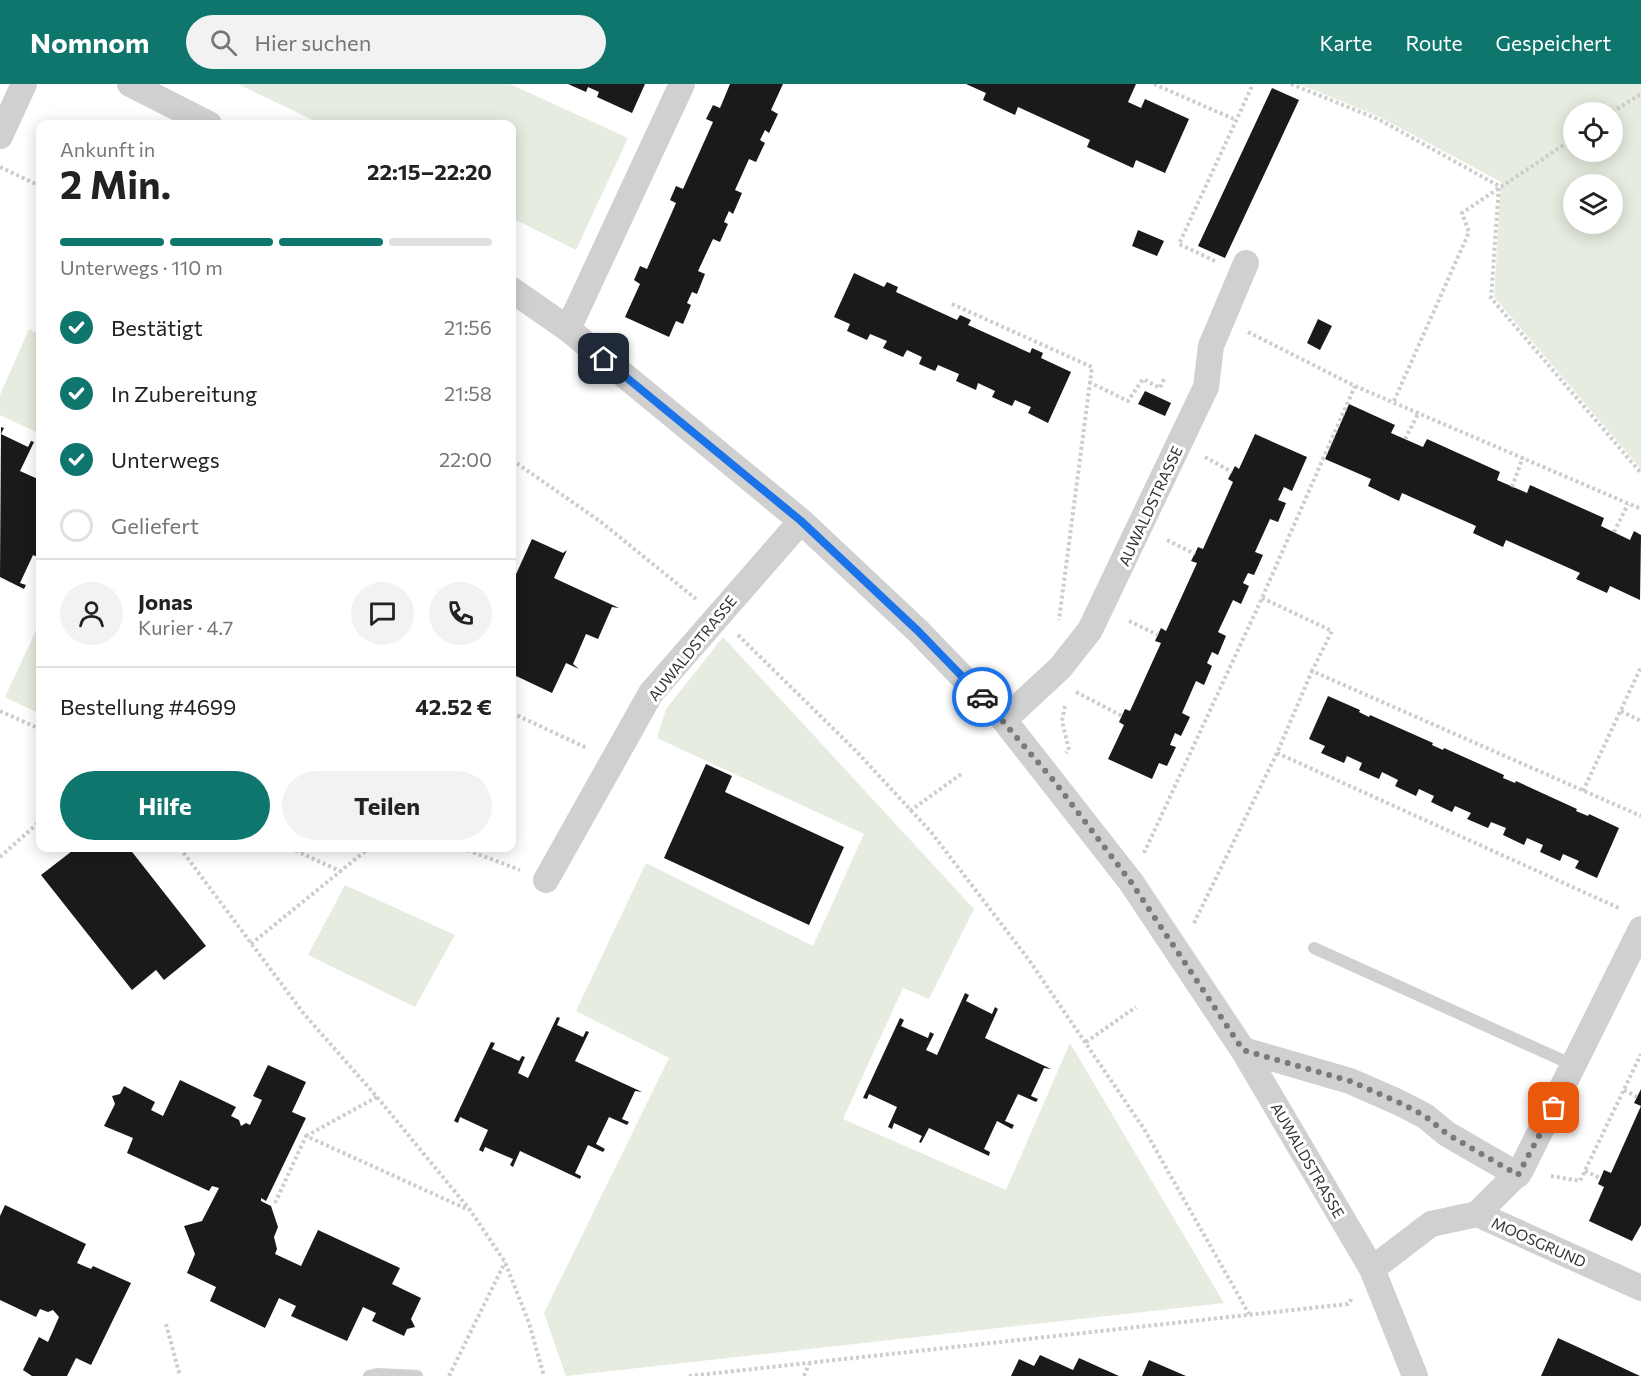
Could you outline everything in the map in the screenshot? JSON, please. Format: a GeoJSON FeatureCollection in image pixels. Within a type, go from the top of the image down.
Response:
{"type":"FeatureCollection","features":[{"type":"Feature","properties":{"kind":"street"},"geometry":{"type":"LineString","coordinates":[[0,136],[24,84]]}},
{"type":"Feature","properties":{"kind":"street"},"geometry":{"type":"LineString","coordinates":[[130,84],[201,120]]}},
{"type":"Feature","properties":{"kind":"street"},"geometry":{"type":"LineString","coordinates":[[568,329],[682,84]]}},
{"type":"Feature","properties":{"kind":"street","name":"AUWALDSTRASSE"},"geometry":{"type":"LineString","coordinates":[[1004,720],[1060,668],[1090,630],[1206,387],[1211,346],[1244,268]]}},
{"type":"Feature","properties":{"kind":"street","name":"AUWALDSTRASSE"},"geometry":{"type":"LineString","coordinates":[[516,293],[568,329],[801,521],[918,631],[1004,720],[1131,882],[1243,1050],[1372,1269],[1415,1376]]}},
{"type":"Feature","properties":{"kind":"street","name":"AUWALDSTRASSE"},"geometry":{"type":"LineString","coordinates":[[546,880],[651,693],[801,521]]}},
{"type":"Feature","properties":{"kind":"street","name":"MOOSGRUND"},"geometry":{"type":"LineString","coordinates":[[1636,921],[1575,1066],[1520,1173],[1477,1214],[1641,1288]]}},
{"type":"Feature","properties":{"kind":"street"},"geometry":{"type":"LineString","coordinates":[[1243,1050],[1350,1081],[1400,1103],[1425,1116],[1447,1134],[1520,1173]]}},
{"type":"Feature","properties":{"kind":"street"},"geometry":{"type":"LineString","coordinates":[[1372,1269],[1431,1224],[1477,1214]]}},
{"type":"Feature","properties":{"kind":"lane"},"geometry":{"type":"LineString","coordinates":[[1314,948],[1575,1066]]}},
{"type":"Feature","properties":{"kind":"lane"},"geometry":{"type":"LineString","coordinates":[[369,1376],[417,1376]]}},
{"type":"Feature","properties":{"kind":"path"},"geometry":{"type":"LineString","coordinates":[[1154,84],[1236,120]]}},
{"type":"Feature","properties":{"kind":"path"},"geometry":{"type":"LineString","coordinates":[[1244,268],[1179,244],[1253,84]]}},
{"type":"Feature","properties":{"kind":"path"},"geometry":{"type":"LineString","coordinates":[[1291,84],[1380,120],[1499,186]]}},
{"type":"Feature","properties":{"kind":"path"},"geometry":{"type":"LineString","coordinates":[[1623,105],[1641,94]]}},
{"type":"Feature","properties":{"kind":"path"},"geometry":{"type":"LineString","coordinates":[[1394,401],[1469,232],[1462,213],[1563,145]]}},
{"type":"Feature","properties":{"kind":"path"},"geometry":{"type":"LineString","coordinates":[[0,167],[36,184]]}},
{"type":"Feature","properties":{"kind":"path"},"geometry":{"type":"LineString","coordinates":[[1499,186],[1491,298],[1641,473]]}},
{"type":"Feature","properties":{"kind":"path"},"geometry":{"type":"LineString","coordinates":[[952,304],[1092,367],[1059,620],[1060,668]]}},
{"type":"Feature","properties":{"kind":"path"},"geometry":{"type":"LineString","coordinates":[[1298,358],[1355,386],[1641,509]]}},
{"type":"Feature","properties":{"kind":"path"},"geometry":{"type":"LineString","coordinates":[[1089,382],[1128,400],[1143,379],[1160,388],[1164,379]]}},
{"type":"Feature","properties":{"kind":"path"},"geometry":{"type":"LineString","coordinates":[[1131,882],[1262,598],[1355,386]]}},
{"type":"Feature","properties":{"kind":"path"},"geometry":{"type":"LineString","coordinates":[[1405,439],[1419,412]]}},
{"type":"Feature","properties":{"kind":"path"},"geometry":{"type":"LineString","coordinates":[[1204,457],[1232,472]]}},
{"type":"Feature","properties":{"kind":"path"},"geometry":{"type":"LineString","coordinates":[[1512,487],[1523,457]]}},
{"type":"Feature","properties":{"kind":"path"},"geometry":{"type":"LineString","coordinates":[[516,463],[601,522],[718,616],[856,751],[931,832],[1029,960],[1144,1129],[1249,1314]]}},
{"type":"Feature","properties":{"kind":"path"},"geometry":{"type":"LineString","coordinates":[[1614,532],[1628,504]]}},
{"type":"Feature","properties":{"kind":"path"},"geometry":{"type":"LineString","coordinates":[[1167,540],[1195,554]]}},
{"type":"Feature","properties":{"kind":"path"},"geometry":{"type":"LineString","coordinates":[[1179,954],[1277,753],[1332,631],[1262,598]]}},
{"type":"Feature","properties":{"kind":"path"},"geometry":{"type":"LineString","coordinates":[[1129,621],[1158,635]]}},
{"type":"Feature","properties":{"kind":"path"},"geometry":{"type":"LineString","coordinates":[[1583,791],[1641,667]]}},
{"type":"Feature","properties":{"kind":"path"},"geometry":{"type":"LineString","coordinates":[[1312,671],[1641,816]]}},
{"type":"Feature","properties":{"kind":"path"},"geometry":{"type":"LineString","coordinates":[[1075,692],[1122,716]]}},
{"type":"Feature","properties":{"kind":"path"},"geometry":{"type":"LineString","coordinates":[[0,711],[36,727]]}},
{"type":"Feature","properties":{"kind":"path"},"geometry":{"type":"LineString","coordinates":[[1621,711],[1641,721]]}},
{"type":"Feature","properties":{"kind":"path"},"geometry":{"type":"LineString","coordinates":[[516,714],[614,760]]}},
{"type":"Feature","properties":{"kind":"path"},"geometry":{"type":"LineString","coordinates":[[1277,753],[1636,921]]}},
{"type":"Feature","properties":{"kind":"path"},"geometry":{"type":"LineString","coordinates":[[910,811],[961,774]]}},
{"type":"Feature","properties":{"kind":"path"},"geometry":{"type":"LineString","coordinates":[[0,857],[36,825]]}},
{"type":"Feature","properties":{"kind":"path"},"geometry":{"type":"LineString","coordinates":[[183,852],[304,1014],[377,1097],[470,1210],[505,1262],[529,1323],[544,1376]]}},
{"type":"Feature","properties":{"kind":"path"},"geometry":{"type":"LineString","coordinates":[[299,852],[342,872]]}},
{"type":"Feature","properties":{"kind":"path"},"geometry":{"type":"LineString","coordinates":[[251,944],[364,852]]}},
{"type":"Feature","properties":{"kind":"path"},"geometry":{"type":"LineString","coordinates":[[472,852],[546,880]]}},
{"type":"Feature","properties":{"kind":"path"},"geometry":{"type":"LineString","coordinates":[[1086,1042],[1136,1007]]}},
{"type":"Feature","properties":{"kind":"path"},"geometry":{"type":"LineString","coordinates":[[1520,1173],[1580,1181],[1641,1054]]}},
{"type":"Feature","properties":{"kind":"path"},"geometry":{"type":"LineString","coordinates":[[1624,1090],[1637,1097]]}},
{"type":"Feature","properties":{"kind":"path"},"geometry":{"type":"LineString","coordinates":[[275,1203],[306,1136],[377,1097]]}},
{"type":"Feature","properties":{"kind":"path"},"geometry":{"type":"LineString","coordinates":[[306,1136],[470,1210]]}},
{"type":"Feature","properties":{"kind":"path"},"geometry":{"type":"LineString","coordinates":[[1585,1172],[1600,1178]]}},
{"type":"Feature","properties":{"kind":"path"},"geometry":{"type":"LineString","coordinates":[[449,1376],[505,1262]]}},
{"type":"Feature","properties":{"kind":"path"},"geometry":{"type":"LineString","coordinates":[[689,1376],[1348,1304],[1372,1269]]}},
{"type":"Feature","properties":{"kind":"path"},"geometry":{"type":"LineString","coordinates":[[166,1324],[180,1376]]}},
{"type":"Feature","properties":{"kind":"path"},"geometry":{"type":"LineString","coordinates":[[804,1376],[809,1364]]}},
{"type":"Feature","properties":{"kind":"shaded area"},"geometry":{"type":"Polygon","coordinates":[[[238,84],[510,84],[628,138],[576,250],[516,220],[516,120],[313,120],[238,84]]]}},
{"type":"Feature","properties":{"kind":"shaded area"},"geometry":{"type":"Polygon","coordinates":[[[1299,84],[1641,84],[1641,469],[1494,297],[1501,182],[1380,117],[1299,84]]]}},
{"type":"Feature","properties":{"kind":"shaded area"},"geometry":{"type":"Polygon","coordinates":[[[29,329],[36,333],[36,432],[0,415],[0,395],[29,329]]]}},
{"type":"Feature","properties":{"kind":"shaded area"},"geometry":{"type":"Polygon","coordinates":[[[36,631],[36,712],[5,697],[36,631]]]}},
{"type":"Feature","properties":{"kind":"shaded area"},"geometry":{"type":"Polygon","coordinates":[[[723,637],[974,909],[929,999],[903,988],[843,1119],[1006,1190],[1070,1043],[1224,1303],[566,1376],[544,1313],[669,1058],[576,1011],[646,863],[813,946],[864,834],[657,738],[666,709],[723,637]]]}},
{"type":"Feature","properties":{"kind":"shaded area"},"geometry":{"type":"Polygon","coordinates":[[[345,885],[455,935],[415,1007],[308,955],[345,885]]]}},
{"type":"Feature","properties":{"kind":"building"},"geometry":{"type":"Polygon","coordinates":[[[568,84],[645,84],[632,113],[597,97],[599,92],[588,87],[586,92],[568,84]]]}},
{"type":"Feature","properties":{"kind":"building"},"geometry":{"type":"Polygon","coordinates":[[[730,84],[783,84],[771,110],[778,114],[769,133],[765,130],[760,140],[765,143],[756,162],[749,159],[735,190],[742,193],[733,214],[729,211],[724,222],[728,224],[720,242],[713,239],[698,271],[705,274],[697,294],[692,292],[687,303],[691,305],[683,324],[676,321],[669,337],[625,317],[640,284],[634,280],[640,266],[647,269],[676,203],[670,200],[676,186],[683,189],[713,122],[706,119],[713,105],[720,108],[730,84]]]}},
{"type":"Feature","properties":{"kind":"building"},"geometry":{"type":"Polygon","coordinates":[[[966,84],[1136,84],[1128,102],[1141,108],[1145,99],[1189,119],[1165,173],[1136,160],[1133,168],[1087,147],[1090,140],[1018,107],[1015,115],[983,100],[986,93],[966,84]]]}},
{"type":"Feature","properties":{"kind":"building"},"geometry":{"type":"Polygon","coordinates":[[[1272,88],[1299,100],[1225,258],[1198,246],[1272,88]]]}},
{"type":"Feature","properties":{"kind":"building"},"geometry":{"type":"Polygon","coordinates":[[[1138,230],[1164,241],[1157,256],[1132,246],[1138,230]]]}},
{"type":"Feature","properties":{"kind":"building"},"geometry":{"type":"Polygon","coordinates":[[[854,273],[884,287],[887,282],[898,287],[896,292],[957,320],[960,315],[971,320],[968,325],[1030,353],[1032,348],[1043,353],[1041,358],[1071,372],[1048,423],[1028,413],[1031,407],[1015,400],[1012,406],[992,397],[995,391],[978,383],[976,390],[956,381],[959,374],[938,365],[935,371],[919,364],[922,357],[907,350],[903,357],[883,348],[887,341],[870,334],[867,340],[847,331],[850,324],[834,317],[854,273]]]}},
{"type":"Feature","properties":{"kind":"building"},"geometry":{"type":"Polygon","coordinates":[[[1318,319],[1332,326],[1320,350],[1307,343],[1318,319]]]}},
{"type":"Feature","properties":{"kind":"building"},"geometry":{"type":"Polygon","coordinates":[[[1145,391],[1171,403],[1165,416],[1138,404],[1145,391]]]}},
{"type":"Feature","properties":{"kind":"building"},"geometry":{"type":"Polygon","coordinates":[[[1349,404],[1395,425],[1391,433],[1423,447],[1427,439],[1500,472],[1497,480],[1527,493],[1530,485],[1604,518],[1601,526],[1630,540],[1634,531],[1641,535],[1640,600],[1610,586],[1607,593],[1576,579],[1580,573],[1506,540],[1503,547],[1473,533],[1476,526],[1402,493],[1399,501],[1368,486],[1371,479],[1325,459],[1349,404]]]}},
{"type":"Feature","properties":{"kind":"building"},"geometry":{"type":"Polygon","coordinates":[[[1,427],[4,428],[1,434],[28,447],[31,441],[34,442],[20,471],[36,478],[36,556],[33,555],[20,583],[26,585],[24,589],[0,577],[1,427]]]}},
{"type":"Feature","properties":{"kind":"building"},"geometry":{"type":"Polygon","coordinates":[[[1255,434],[1307,457],[1292,491],[1284,487],[1278,500],[1286,503],[1278,522],[1270,519],[1255,552],[1263,555],[1254,575],[1248,573],[1243,583],[1249,586],[1241,604],[1233,600],[1218,632],[1226,636],[1218,655],[1212,652],[1207,663],[1212,666],[1204,685],[1196,681],[1182,713],[1190,717],[1181,736],[1175,733],[1170,745],[1176,747],[1167,766],[1159,763],[1152,779],[1108,759],[1124,725],[1119,722],[1125,709],[1130,711],[1161,643],[1155,641],[1161,628],[1166,631],[1197,563],[1191,561],[1198,547],[1203,549],[1233,482],[1228,479],[1235,466],[1239,469],[1255,434]]]}},
{"type":"Feature","properties":{"kind":"building"},"geometry":{"type":"Polygon","coordinates":[[[532,539],[563,553],[567,550],[554,578],[619,608],[612,607],[598,639],[586,634],[573,664],[579,669],[566,663],[552,693],[516,676],[516,574],[532,539]]]}},
{"type":"Feature","properties":{"kind":"building"},"geometry":{"type":"Polygon","coordinates":[[[1328,696],[1360,710],[1359,712],[1369,717],[1370,715],[1433,743],[1432,745],[1443,750],[1444,748],[1504,775],[1503,778],[1515,783],[1516,781],[1577,809],[1576,811],[1588,816],[1589,814],[1619,828],[1597,878],[1575,868],[1579,861],[1563,854],[1560,861],[1540,852],[1543,845],[1527,838],[1524,845],[1503,835],[1506,828],[1491,822],[1488,828],[1467,819],[1471,813],[1455,806],[1452,812],[1431,802],[1434,796],[1419,789],[1416,796],[1395,786],[1398,780],[1382,772],[1379,779],[1359,770],[1362,763],[1347,756],[1344,763],[1321,753],[1325,746],[1309,739],[1328,696]]]}},
{"type":"Feature","properties":{"kind":"building"},"geometry":{"type":"Polygon","coordinates":[[[706,764],[732,776],[725,792],[844,847],[809,925],[664,858],[706,764]]]}},
{"type":"Feature","properties":{"kind":"building"},"geometry":{"type":"Polygon","coordinates":[[[71,852],[132,852],[206,946],[164,980],[156,970],[132,990],[41,875],[71,852]]]}},
{"type":"Feature","properties":{"kind":"building"},"geometry":{"type":"Polygon","coordinates":[[[965,993],[969,995],[966,1001],[992,1014],[995,1007],[998,1009],[985,1038],[1051,1069],[1044,1068],[1031,1096],[1038,1099],[1036,1102],[1018,1094],[1005,1121],[1014,1125],[1012,1129],[997,1121],[984,1149],[990,1152],[989,1156],[929,1128],[921,1143],[919,1142],[922,1136],[894,1123],[892,1129],[888,1127],[897,1107],[869,1094],[867,1099],[863,1098],[900,1018],[904,1020],[901,1026],[928,1038],[930,1032],[934,1034],[926,1050],[937,1055],[965,993]]]}},
{"type":"Feature","properties":{"kind":"building"},"geometry":{"type":"Polygon","coordinates":[[[557,1017],[560,1018],[557,1025],[583,1037],[586,1031],[589,1032],[575,1061],[642,1092],[635,1091],[622,1119],[629,1122],[627,1125],[609,1117],[596,1144],[605,1149],[603,1152],[588,1145],[575,1173],[581,1176],[580,1179],[520,1151],[513,1167],[510,1165],[513,1159],[485,1147],[483,1152],[479,1150],[488,1130],[460,1117],[458,1123],[454,1121],[491,1042],[495,1043],[492,1049],[519,1061],[522,1056],[525,1057],[518,1073],[528,1078],[557,1017]]]}},
{"type":"Feature","properties":{"kind":"building"},"geometry":{"type":"Polygon","coordinates":[[[268,1065],[306,1082],[292,1112],[306,1118],[266,1201],[261,1198],[261,1201],[271,1206],[278,1227],[274,1237],[277,1249],[275,1254],[301,1266],[318,1230],[400,1268],[392,1284],[421,1298],[411,1319],[415,1327],[407,1329],[404,1336],[372,1321],[376,1313],[363,1307],[347,1341],[291,1316],[296,1306],[279,1298],[265,1328],[210,1301],[216,1287],[187,1273],[195,1254],[184,1226],[202,1221],[219,1188],[212,1186],[209,1191],[127,1153],[133,1138],[104,1126],[115,1104],[112,1096],[120,1094],[124,1086],[155,1102],[151,1110],[163,1116],[180,1080],[236,1107],[231,1116],[239,1120],[241,1126],[246,1123],[250,1125],[262,1100],[253,1096],[268,1065]]]}},
{"type":"Feature","properties":{"kind":"building"},"geometry":{"type":"Polygon","coordinates":[[[1641,1089],[1641,1106],[1634,1103],[1641,1089]]]}},
{"type":"Feature","properties":{"kind":"building"},"geometry":{"type":"Polygon","coordinates":[[[1641,1106],[1641,1225],[1632,1241],[1589,1221],[1604,1187],[1598,1184],[1604,1170],[1611,1173],[1641,1106]]]}},
{"type":"Feature","properties":{"kind":"building"},"geometry":{"type":"Polygon","coordinates":[[[5,1205],[86,1244],[77,1263],[91,1269],[93,1266],[131,1283],[91,1365],[76,1358],[67,1376],[32,1376],[23,1370],[39,1337],[48,1342],[59,1317],[53,1310],[48,1312],[40,1309],[36,1317],[0,1300],[0,1216],[5,1205]]]}},
{"type":"Feature","properties":{"kind":"building"},"geometry":{"type":"Polygon","coordinates":[[[1558,1338],[1593,1354],[1640,1376],[1541,1376],[1558,1338]]]}},
{"type":"Feature","properties":{"kind":"building"},"geometry":{"type":"Polygon","coordinates":[[[1040,1355],[1073,1370],[1079,1358],[1119,1376],[1011,1376],[1019,1359],[1034,1366],[1040,1355]]]}},
{"type":"Feature","properties":{"kind":"building"},"geometry":{"type":"Polygon","coordinates":[[[1149,1360],[1186,1376],[1142,1376],[1149,1360]]]}},
{"type":"Feature","properties":{"kind":"way so far"},"geometry":{"type":"LineString","coordinates":[[982,697],[1054,781],[1131,882],[1243,1050],[1290,1061],[1350,1081],[1400,1103],[1425,1116],[1447,1134],[1518,1175],[1554,1108]]}},
{"type":"Feature","properties":{"kind":"route"},"geometry":{"type":"LineString","coordinates":[[604,359],[801,521],[918,631],[982,697]]}}]}
